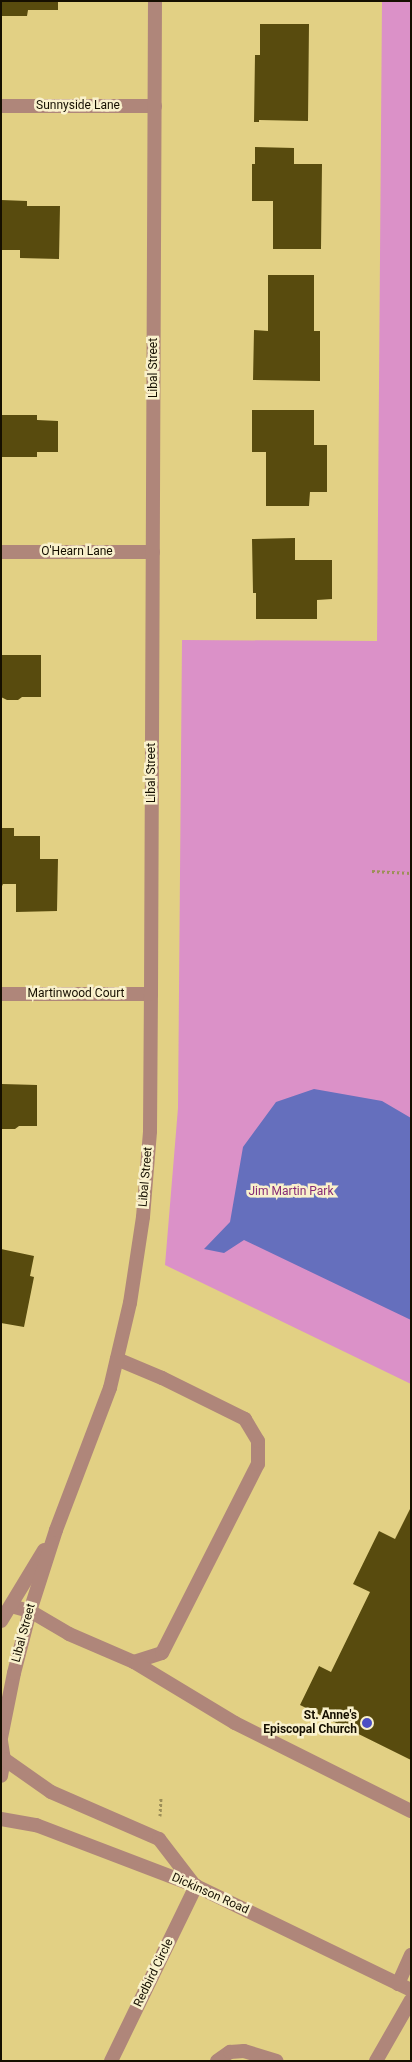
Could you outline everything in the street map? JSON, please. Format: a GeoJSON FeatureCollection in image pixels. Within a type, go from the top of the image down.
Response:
{"type":"FeatureCollection","features":[{"type":"Feature","properties":{"kind":"street","name":"Libal Street"},"geometry":{"type":"LineString","coordinates":[[1,1740],[14,1673],[30,1611],[56,1530],[110,1388],[130,1303],[142,1217],[150,1130],[155,1]]}},
{"type":"Feature","properties":{"kind":"street","name":"Sunnyside Lane"},"geometry":{"type":"LineString","coordinates":[[1,106],[155,106]]}},
{"type":"Feature","properties":{"kind":"street","name":"O'Hearn Lane"},"geometry":{"type":"LineString","coordinates":[[1,552],[153,552]]}},
{"type":"Feature","properties":{"kind":"street","name":"Martinwood Court"},"geometry":{"type":"LineString","coordinates":[[1,994],[151,994]]}},
{"type":"Feature","properties":{"kind":"street"},"geometry":{"type":"LineString","coordinates":[[117,1359],[162,1378],[245,1419],[258,1441],[258,1464],[162,1653],[134,1662]]}},
{"type":"Feature","properties":{"kind":"street","name":"Libal Street"},"geometry":{"type":"LineString","coordinates":[[1,1621],[56,1530]]}},
{"type":"Feature","properties":{"kind":"street"},"geometry":{"type":"LineString","coordinates":[[10,1606],[30,1611],[69,1634],[134,1662],[235,1724],[411,1811]]}},
{"type":"Feature","properties":{"kind":"street"},"geometry":{"type":"LineString","coordinates":[[1,1740],[4,1759],[1,1776]]}},
{"type":"Feature","properties":{"kind":"street"},"geometry":{"type":"LineString","coordinates":[[4,1759],[52,1792],[159,1839],[196,1886]]}},
{"type":"Feature","properties":{"kind":"street","name":"Dickinson Road"},"geometry":{"type":"LineString","coordinates":[[1,1819],[36,1825],[196,1886],[404,1987]]}},
{"type":"Feature","properties":{"kind":"street","name":"Redbird Circle"},"geometry":{"type":"LineString","coordinates":[[111,2061],[196,1886]]}},
{"type":"Feature","properties":{"kind":"street"},"geometry":{"type":"LineString","coordinates":[[404,1987],[411,1955]]}},
{"type":"Feature","properties":{"kind":"street"},"geometry":{"type":"LineString","coordinates":[[376,2061],[411,2000]]}},
{"type":"Feature","properties":{"kind":"street"},"geometry":{"type":"LineString","coordinates":[[217,2061],[230,2052],[244,2051],[276,2061]]}},
{"type":"Feature","properties":{"kind":"path"},"geometry":{"type":"LineString","coordinates":[[372,871],[411,873]]}},
{"type":"Feature","properties":{"kind":"green space","name":"Jim Martin Park"},"geometry":{"type":"Polygon","coordinates":[[[382,1],[411,1],[411,1384],[165,1265],[178,1108],[182,640],[377,641],[382,1]]]}},
{"type":"Feature","properties":{"kind":"water"},"geometry":{"type":"Polygon","coordinates":[[[314,1089],[382,1101],[411,1118],[411,1320],[244,1240],[224,1253],[204,1249],[230,1222],[243,1147],[276,1102],[314,1089]]]}},
{"type":"Feature","properties":{"kind":"building"},"geometry":{"type":"Polygon","coordinates":[[[1,1],[58,1],[58,10],[28,10],[27,16],[1,16],[1,1]]]}},
{"type":"Feature","properties":{"kind":"building"},"geometry":{"type":"Polygon","coordinates":[[[260,24],[309,24],[308,121],[259,120],[259,122],[254,122],[255,55],[260,55],[260,24]]]}},
{"type":"Feature","properties":{"kind":"building"},"geometry":{"type":"Polygon","coordinates":[[[255,147],[294,148],[294,164],[322,164],[321,249],[273,249],[273,201],[252,201],[252,164],[255,164],[255,147]]]}},
{"type":"Feature","properties":{"kind":"building"},"geometry":{"type":"Polygon","coordinates":[[[1,200],[27,201],[27,206],[60,206],[59,259],[20,258],[20,250],[1,250],[1,200]]]}},
{"type":"Feature","properties":{"kind":"building"},"geometry":{"type":"Polygon","coordinates":[[[268,275],[314,275],[314,331],[320,331],[320,381],[253,380],[254,330],[268,331],[268,275]]]}},
{"type":"Feature","properties":{"kind":"building"},"geometry":{"type":"Polygon","coordinates":[[[252,410],[314,410],[314,445],[327,445],[327,492],[310,492],[309,506],[266,506],[266,452],[252,452],[252,410]]]}},
{"type":"Feature","properties":{"kind":"building"},"geometry":{"type":"Polygon","coordinates":[[[1,415],[37,415],[37,420],[58,421],[58,452],[37,452],[37,457],[1,457],[1,415]]]}},
{"type":"Feature","properties":{"kind":"building"},"geometry":{"type":"Polygon","coordinates":[[[295,538],[295,560],[332,560],[332,599],[317,600],[317,619],[256,619],[256,593],[253,593],[252,539],[295,538]]]}},
{"type":"Feature","properties":{"kind":"building"},"geometry":{"type":"Polygon","coordinates":[[[1,655],[41,655],[41,697],[22,697],[18,700],[7,700],[1,697],[1,655]]]}},
{"type":"Feature","properties":{"kind":"building"},"geometry":{"type":"Polygon","coordinates":[[[1,828],[14,828],[14,836],[40,836],[40,859],[58,859],[57,911],[16,912],[16,884],[3,884],[1,888],[1,828]]]}},
{"type":"Feature","properties":{"kind":"building"},"geometry":{"type":"Polygon","coordinates":[[[2,1084],[37,1085],[37,1126],[1,1129],[2,1084]]]}},
{"type":"Feature","properties":{"kind":"building"},"geometry":{"type":"Polygon","coordinates":[[[1,1249],[34,1256],[30,1276],[34,1277],[24,1327],[1,1323],[1,1249]]]}},
{"type":"Feature","properties":{"kind":"building"},"geometry":{"type":"Polygon","coordinates":[[[411,1507],[411,1760],[300,1705],[319,1666],[331,1672],[370,1592],[353,1584],[379,1531],[395,1539],[411,1507]]]}},
{"type":"Feature","properties":{"kind":"place","name":"St. Anne's Episcopal Church"},"geometry":{"type":"Point","coordinates":[367,1723]}}]}
